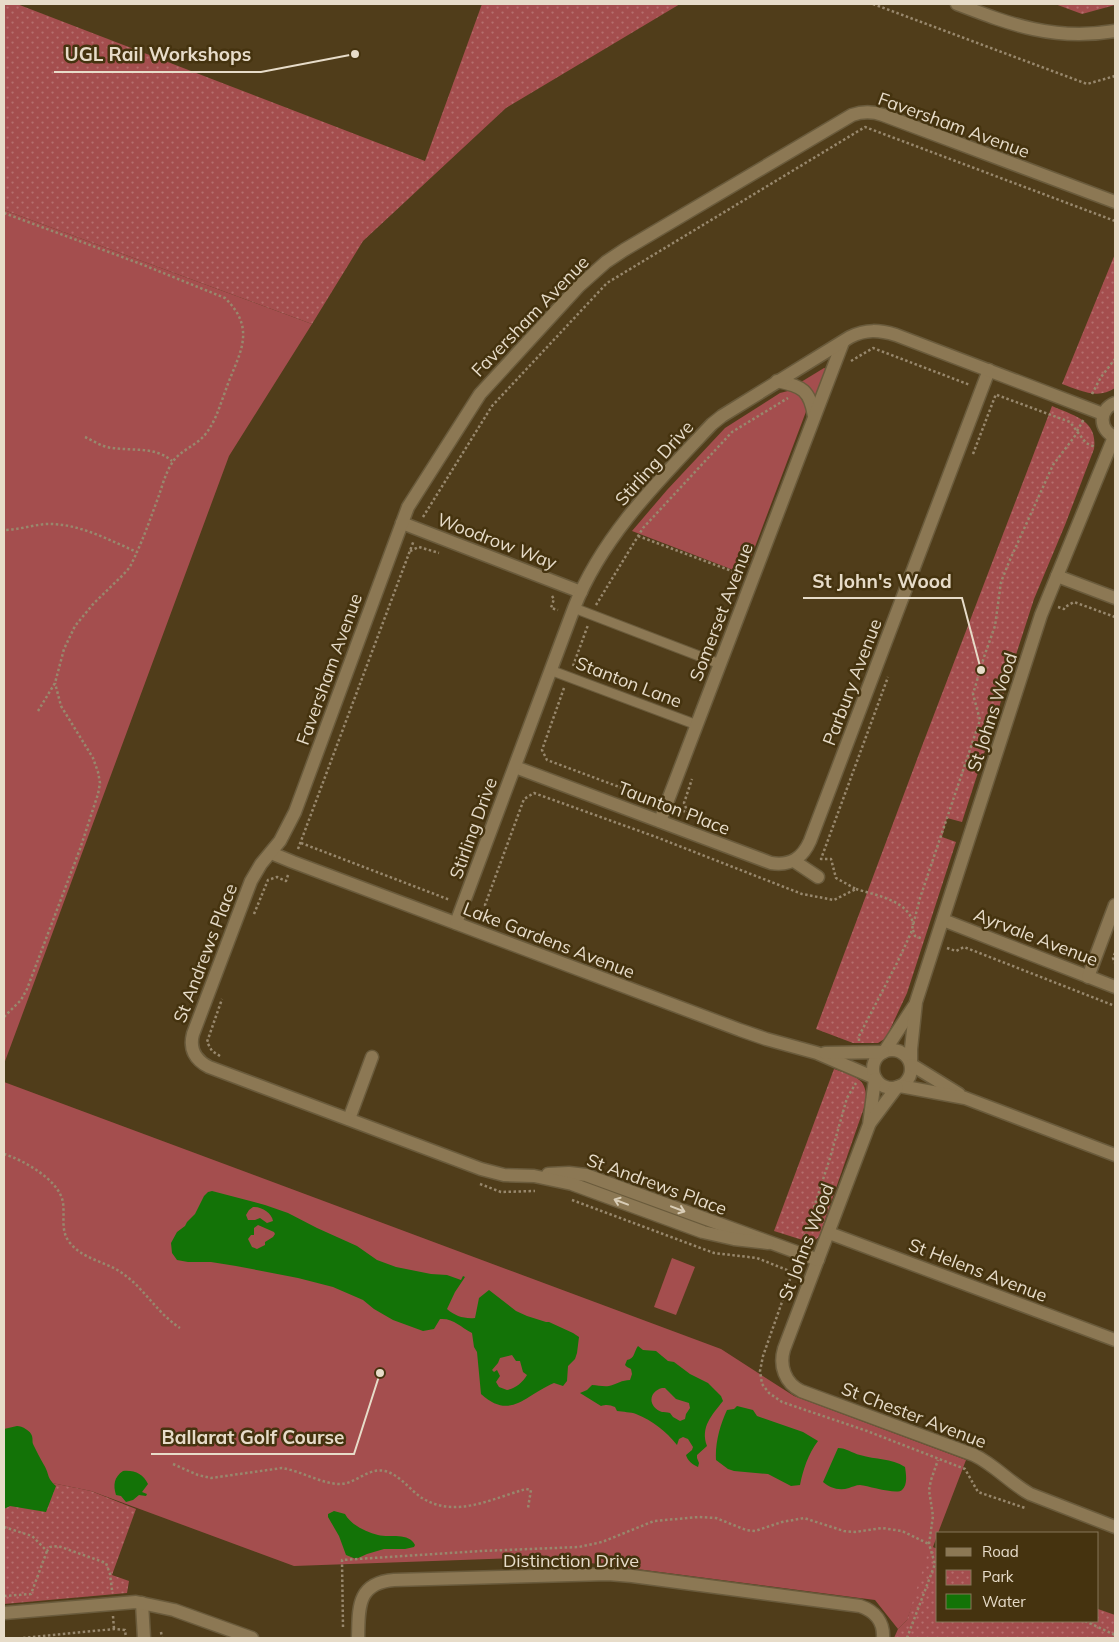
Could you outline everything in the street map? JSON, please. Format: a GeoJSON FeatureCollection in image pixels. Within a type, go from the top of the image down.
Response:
{"type":"FeatureCollection","features":[{"type":"Feature","properties":{"kind":"street"},"geometry":{"type":"LineString","coordinates":[[957,4],[1013,25],[1039,31],[1078,35],[1115,31]]}},
{"type":"Feature","properties":{"kind":"street","name":"Faversham Avenue"},"geometry":{"type":"LineString","coordinates":[[271,853],[285,833],[294,812],[402,523],[415,496],[477,398],[588,277],[624,250],[852,115],[866,112],[883,115],[1115,202]]}},
{"type":"Feature","properties":{"kind":"street","name":"Stirling Drive"},"geometry":{"type":"LineString","coordinates":[[456,923],[581,592],[623,523],[655,485],[717,420],[777,381],[843,342],[862,332],[878,330],[896,335],[1103,414]]}},
{"type":"Feature","properties":{"kind":"street","name":"Somerset Avenue"},"geometry":{"type":"LineString","coordinates":[[660,821],[843,342]]}},
{"type":"Feature","properties":{"kind":"street","name":"Parbury Avenue"},"geometry":{"type":"LineString","coordinates":[[794,861],[804,853],[810,841],[989,370]]}},
{"type":"Feature","properties":{"kind":"street"},"geometry":{"type":"LineString","coordinates":[[777,381],[793,384],[803,390],[811,400],[814,416]]}},
{"type":"Feature","properties":{"kind":"street"},"geometry":{"type":"LineString","coordinates":[[1115,403],[1110,405],[1103,414],[1105,430],[1115,437]]}},
{"type":"Feature","properties":{"kind":"street","name":"St Johns Wood"},"geometry":{"type":"LineString","coordinates":[[911,1064],[916,1002],[1046,603],[1115,437]]}},
{"type":"Feature","properties":{"kind":"street","name":"Woodrow Way"},"geometry":{"type":"LineString","coordinates":[[402,523],[581,592]]}},
{"type":"Feature","properties":{"kind":"street"},"geometry":{"type":"LineString","coordinates":[[1057,576],[1115,598]]}},
{"type":"Feature","properties":{"kind":"street","name":"Taunton Place"},"geometry":{"type":"LineString","coordinates":[[515,767],[771,863],[783,864],[794,861]]}},
{"type":"Feature","properties":{"kind":"street","name":"Lake Gardens Avenue"},"geometry":{"type":"LineString","coordinates":[[271,853],[740,1030],[817,1053],[875,1078]]}},
{"type":"Feature","properties":{"kind":"street","name":"St Andrews Place"},"geometry":{"type":"LineString","coordinates":[[271,853],[259,868],[248,887],[192,1036],[192,1047],[196,1057],[205,1065],[488,1171],[508,1176],[531,1176],[564,1172],[586,1175],[818,1260]]}},
{"type":"Feature","properties":{"kind":"street"},"geometry":{"type":"LineString","coordinates":[[794,861],[818,877]]}},
{"type":"Feature","properties":{"kind":"street"},"geometry":{"type":"LineString","coordinates":[[1088,977],[1115,904]]}},
{"type":"Feature","properties":{"kind":"street","name":"Ayrvale Avenue"},"geometry":{"type":"LineString","coordinates":[[943,920],[1115,987]]}},
{"type":"Feature","properties":{"kind":"street","name":"St Johns Wood"},"geometry":{"type":"LineString","coordinates":[[883,1052],[916,1002]]}},
{"type":"Feature","properties":{"kind":"street"},"geometry":{"type":"LineString","coordinates":[[965,1098],[911,1064],[905,1055],[899,1051],[883,1052],[876,1058],[873,1065],[872,1072],[875,1078],[886,1087],[899,1086],[965,1098],[1115,1155]]}},
{"type":"Feature","properties":{"kind":"street","name":"Lake Gardens Avenue"},"geometry":{"type":"LineString","coordinates":[[817,1053],[883,1052]]}},
{"type":"Feature","properties":{"kind":"street"},"geometry":{"type":"LineString","coordinates":[[349,1119],[372,1057]]}},
{"type":"Feature","properties":{"kind":"street"},"geometry":{"type":"LineString","coordinates":[[899,1086],[909,1078],[911,1064]]}},
{"type":"Feature","properties":{"kind":"street","name":"St Johns Wood"},"geometry":{"type":"LineString","coordinates":[[784,1373],[781,1359],[783,1352],[869,1125],[875,1078]]}},
{"type":"Feature","properties":{"kind":"street","name":"St Johns Wood"},"geometry":{"type":"LineString","coordinates":[[869,1125],[899,1086]]}},
{"type":"Feature","properties":{"kind":"street","name":"St Helens Avenue"},"geometry":{"type":"LineString","coordinates":[[829,1233],[1115,1340]]}},
{"type":"Feature","properties":{"kind":"street","name":"St Chester Avenue"},"geometry":{"type":"LineString","coordinates":[[784,1373],[790,1383],[798,1389],[974,1455],[994,1466],[1030,1494],[1115,1527]]}},
{"type":"Feature","properties":{"kind":"street","name":"Distinction Drive"},"geometry":{"type":"LineString","coordinates":[[358,1638],[359,1608],[365,1593],[373,1586],[383,1582],[621,1574],[860,1606],[870,1610],[880,1621],[883,1638]]}},
{"type":"Feature","properties":{"kind":"street"},"geometry":{"type":"LineString","coordinates":[[4,1613],[113,1603],[142,1603],[174,1610],[252,1638]]}},
{"type":"Feature","properties":{"kind":"street"},"geometry":{"type":"LineString","coordinates":[[142,1603],[144,1638]]}},
{"type":"Feature","properties":{"kind":"lane"},"geometry":{"type":"LineString","coordinates":[[574,608],[720,664]]}},
{"type":"Feature","properties":{"kind":"lane","name":"Stanton Lane"},"geometry":{"type":"LineString","coordinates":[[550,670],[696,725]]}},
{"type":"Feature","properties":{"kind":"path"},"geometry":{"type":"LineString","coordinates":[[873,4],[1087,84],[1115,76]]}},
{"type":"Feature","properties":{"kind":"path"},"geometry":{"type":"LineString","coordinates":[[254,914],[268,880],[276,877],[286,881],[422,519],[492,406],[607,283],[865,127],[1115,221]]}},
{"type":"Feature","properties":{"kind":"path"},"geometry":{"type":"LineString","coordinates":[[4,213],[214,292],[225,298],[239,316],[243,341],[240,356],[217,416],[210,429],[202,438],[172,461],[130,567],[94,603],[75,626],[64,649],[55,683],[38,710]]}},
{"type":"Feature","properties":{"kind":"path"},"geometry":{"type":"LineString","coordinates":[[852,360],[873,348],[1070,422],[1086,443],[1093,446]]}},
{"type":"Feature","properties":{"kind":"path"},"geometry":{"type":"LineString","coordinates":[[1092,394],[1101,377],[1115,359]]}},
{"type":"Feature","properties":{"kind":"path"},"geometry":{"type":"LineString","coordinates":[[592,614],[643,528],[732,432],[803,390]]}},
{"type":"Feature","properties":{"kind":"path"},"geometry":{"type":"LineString","coordinates":[[972,458],[996,394]]}},
{"type":"Feature","properties":{"kind":"path"},"geometry":{"type":"LineString","coordinates":[[858,1053],[859,1036],[898,963],[913,927],[920,898],[980,720],[973,694],[996,626],[1001,582],[1008,562],[1053,465],[1085,417]]}},
{"type":"Feature","properties":{"kind":"path"},"geometry":{"type":"LineString","coordinates":[[85,437],[107,447],[158,452],[166,455],[172,461]]}},
{"type":"Feature","properties":{"kind":"path"},"geometry":{"type":"LineString","coordinates":[[4,530],[44,524],[66,526],[97,535],[137,552]]}},
{"type":"Feature","properties":{"kind":"path"},"geometry":{"type":"LineString","coordinates":[[638,536],[737,573],[739,569],[754,574]]}},
{"type":"Feature","properties":{"kind":"path"},"geometry":{"type":"LineString","coordinates":[[1046,603],[1064,609],[1074,602],[1115,617]]}},
{"type":"Feature","properties":{"kind":"path"},"geometry":{"type":"LineString","coordinates":[[821,859],[888,677]]}},
{"type":"Feature","properties":{"kind":"path"},"geometry":{"type":"LineString","coordinates":[[4,1016],[21,1000],[27,989],[80,849],[100,783],[93,758],[61,706],[55,683]]}},
{"type":"Feature","properties":{"kind":"path"},"geometry":{"type":"LineString","coordinates":[[542,750],[547,760],[688,813]]}},
{"type":"Feature","properties":{"kind":"path"},"geometry":{"type":"LineString","coordinates":[[301,843],[489,915],[485,905],[524,799],[534,793],[656,838]]}},
{"type":"Feature","properties":{"kind":"path"},"geometry":{"type":"LineString","coordinates":[[856,889],[890,900],[904,908],[911,916],[915,936],[956,951],[964,947],[1115,1006]]}},
{"type":"Feature","properties":{"kind":"path"},"geometry":{"type":"LineString","coordinates":[[1115,953],[1113,958],[1115,963]]}},
{"type":"Feature","properties":{"kind":"path"},"geometry":{"type":"LineString","coordinates":[[216,1069],[220,1055],[212,1052],[207,1042],[225,991]]}},
{"type":"Feature","properties":{"kind":"path"},"geometry":{"type":"LineString","coordinates":[[792,1272],[830,1158],[847,1098],[857,1080],[858,1070]]}},
{"type":"Feature","properties":{"kind":"path"},"geometry":{"type":"LineString","coordinates":[[4,1154],[16,1158],[44,1176],[59,1190],[63,1200],[63,1228],[65,1235],[76,1250],[123,1273],[166,1318],[180,1328]]}},
{"type":"Feature","properties":{"kind":"path"},"geometry":{"type":"LineString","coordinates":[[907,1638],[936,1564],[929,1544],[933,1516],[930,1485],[938,1460]]}},
{"type":"Feature","properties":{"kind":"path"},"geometry":{"type":"LineString","coordinates":[[174,1464],[191,1473],[211,1478],[282,1468],[338,1484],[347,1483],[374,1471],[383,1470],[398,1478],[423,1499],[447,1506],[462,1507],[491,1501],[526,1488],[531,1490],[528,1508]]}},
{"type":"Feature","properties":{"kind":"path"},"geometry":{"type":"LineString","coordinates":[[344,1629],[342,1560],[579,1547],[602,1542],[654,1521],[699,1516],[716,1518],[746,1530],[755,1531],[782,1522],[804,1518],[844,1531],[855,1532],[882,1528],[902,1531],[929,1544]]}},
{"type":"Feature","properties":{"kind":"path"},"geometry":{"type":"LineString","coordinates":[[4,1527],[32,1536],[47,1551]]}},
{"type":"Feature","properties":{"kind":"path"},"geometry":{"type":"LineString","coordinates":[[4,1596],[31,1594],[47,1551],[50,1547],[58,1546],[106,1563],[113,1594]]}},
{"type":"Feature","properties":{"kind":"path"},"geometry":{"type":"LineString","coordinates":[[1087,1622],[1115,1635]]}},
{"type":"Feature","properties":{"kind":"path"},"geometry":{"type":"LineString","coordinates":[[23,1638],[114,1629],[125,1630],[126,1638]]}},
{"type":"Feature","properties":{"kind":"path"},"geometry":{"type":"LineString","coordinates":[[161,1632],[162,1638]]}},
{"type":"Feature","properties":{"kind":"green space"},"geometry":{"type":"Polygon","coordinates":[[[4,4],[17,4],[425,161],[482,4],[680,4],[506,108],[363,241],[312,324],[4,210],[4,4]]]}},
{"type":"Feature","properties":{"kind":"green space"},"geometry":{"type":"Polygon","coordinates":[[[1055,4],[1115,4],[1115,5],[1082,14],[1055,4]]]}},
{"type":"Feature","properties":{"kind":"green space"},"geometry":{"type":"Polygon","coordinates":[[[4,210],[312,324],[229,456],[4,1064],[4,210]]]}},
{"type":"Feature","properties":{"kind":"green space"},"geometry":{"type":"Polygon","coordinates":[[[1115,254],[1115,388],[1109,392],[1088,393],[1062,384],[1115,254]]]}},
{"type":"Feature","properties":{"kind":"green space"},"geometry":{"type":"Polygon","coordinates":[[[824,368],[828,369],[818,403],[801,382],[824,368]]]}},
{"type":"Feature","properties":{"kind":"green space"},"geometry":{"type":"Polygon","coordinates":[[[788,391],[801,397],[807,409],[747,568],[738,566],[736,571],[632,531],[725,428],[780,393],[788,391]]]}},
{"type":"Feature","properties":{"kind":"green space"},"geometry":{"type":"Polygon","coordinates":[[[1052,406],[1076,416],[1088,425],[1094,439],[1094,449],[1034,599],[962,822],[947,818],[942,837],[956,842],[907,993],[886,1038],[878,1043],[853,1043],[816,1029],[1052,406]]]}},
{"type":"Feature","properties":{"kind":"green space"},"geometry":{"type":"Polygon","coordinates":[[[834,1069],[853,1076],[862,1083],[865,1088],[866,1102],[819,1237],[809,1242],[774,1231],[834,1069]]]}},
{"type":"Feature","properties":{"kind":"green space"},"geometry":{"type":"Polygon","coordinates":[[[4,1082],[721,1349],[794,1396],[966,1460],[938,1532],[936,1532],[936,1539],[907,1620],[898,1629],[875,1600],[544,1557],[294,1566],[91,1491],[52,1483],[4,1465],[4,1082]]]}},
{"type":"Feature","properties":{"kind":"green space"},"geometry":{"type":"Polygon","coordinates":[[[672,1258],[695,1267],[676,1315],[654,1307],[672,1258]]]}},
{"type":"Feature","properties":{"kind":"green space"},"geometry":{"type":"Polygon","coordinates":[[[4,1465],[52,1483],[91,1491],[136,1509],[112,1575],[129,1581],[127,1593],[4,1604],[4,1465]]]}},
{"type":"Feature","properties":{"kind":"green space"},"geometry":{"type":"Polygon","coordinates":[[[930,1546],[936,1548],[936,1622],[1099,1622],[1099,1609],[1115,1615],[1115,1638],[894,1638],[898,1629],[907,1620],[930,1546]]]}},
{"type":"Feature","properties":{"kind":"water"},"geometry":{"type":"Polygon","coordinates":[[[212,1191],[288,1213],[357,1246],[377,1260],[396,1267],[447,1275],[461,1280],[463,1276],[465,1277],[447,1309],[453,1314],[475,1318],[479,1298],[489,1290],[516,1311],[549,1322],[573,1333],[579,1337],[577,1353],[575,1359],[568,1366],[567,1381],[563,1386],[554,1383],[510,1406],[501,1405],[492,1402],[481,1394],[477,1352],[474,1347],[472,1333],[453,1321],[440,1319],[434,1329],[423,1331],[393,1320],[363,1300],[333,1287],[236,1266],[177,1260],[172,1253],[171,1243],[177,1232],[195,1214],[208,1192],[212,1191]],[[253,1207],[246,1215],[248,1220],[260,1218],[267,1223],[273,1221],[271,1215],[266,1211],[253,1207]],[[258,1225],[254,1228],[254,1235],[251,1235],[248,1239],[252,1247],[257,1249],[265,1245],[265,1242],[275,1234],[258,1225]],[[512,1355],[500,1358],[492,1370],[494,1372],[497,1370],[500,1376],[496,1382],[499,1387],[507,1390],[518,1385],[527,1375],[523,1372],[520,1361],[516,1361],[512,1355]]]}},
{"type":"Feature","properties":{"kind":"water"},"geometry":{"type":"Polygon","coordinates":[[[638,1346],[643,1350],[656,1351],[668,1361],[674,1362],[690,1374],[708,1383],[721,1396],[723,1401],[711,1416],[706,1427],[705,1439],[707,1446],[697,1455],[698,1467],[690,1462],[686,1455],[693,1447],[688,1439],[683,1437],[679,1439],[677,1445],[654,1423],[634,1413],[617,1411],[612,1406],[601,1406],[580,1393],[592,1385],[609,1386],[630,1380],[631,1369],[625,1365],[627,1360],[633,1356],[638,1346]],[[665,1388],[657,1390],[652,1396],[651,1400],[654,1407],[662,1412],[670,1413],[680,1421],[685,1419],[690,1408],[689,1403],[676,1399],[665,1388]]]}},
{"type":"Feature","properties":{"kind":"water"},"geometry":{"type":"Polygon","coordinates":[[[737,1406],[753,1410],[757,1416],[803,1432],[818,1441],[806,1462],[800,1485],[791,1486],[768,1474],[734,1471],[716,1460],[717,1441],[724,1416],[727,1410],[734,1409],[737,1406]]]}},
{"type":"Feature","properties":{"kind":"water"},"geometry":{"type":"Polygon","coordinates":[[[17,1426],[30,1432],[33,1444],[46,1468],[49,1478],[56,1486],[46,1512],[10,1506],[4,1509],[4,1429],[17,1426]]]}},
{"type":"Feature","properties":{"kind":"water"},"geometry":{"type":"Polygon","coordinates":[[[838,1448],[866,1457],[894,1462],[905,1467],[906,1479],[904,1488],[895,1491],[860,1485],[845,1489],[829,1486],[823,1482],[838,1448]]]}},
{"type":"Feature","properties":{"kind":"water"},"geometry":{"type":"Polygon","coordinates":[[[123,1471],[135,1472],[144,1478],[148,1484],[142,1492],[147,1494],[146,1496],[139,1495],[133,1500],[126,1502],[121,1496],[116,1495],[115,1481],[123,1471]]]}},
{"type":"Feature","properties":{"kind":"water"},"geometry":{"type":"Polygon","coordinates":[[[334,1511],[345,1514],[359,1528],[378,1535],[408,1538],[415,1545],[405,1549],[384,1549],[356,1559],[346,1555],[339,1536],[328,1517],[328,1514],[334,1511]]]}},
{"type":"Feature","properties":{"kind":"place","name":"UGL Rail Workshops"},"geometry":{"type":"Point","coordinates":[355,54]}},
{"type":"Feature","properties":{"kind":"place","name":"St John's Wood"},"geometry":{"type":"Point","coordinates":[981,670]}},
{"type":"Feature","properties":{"kind":"place","name":"Ballarat Golf Course"},"geometry":{"type":"Point","coordinates":[380,1373]}}]}
